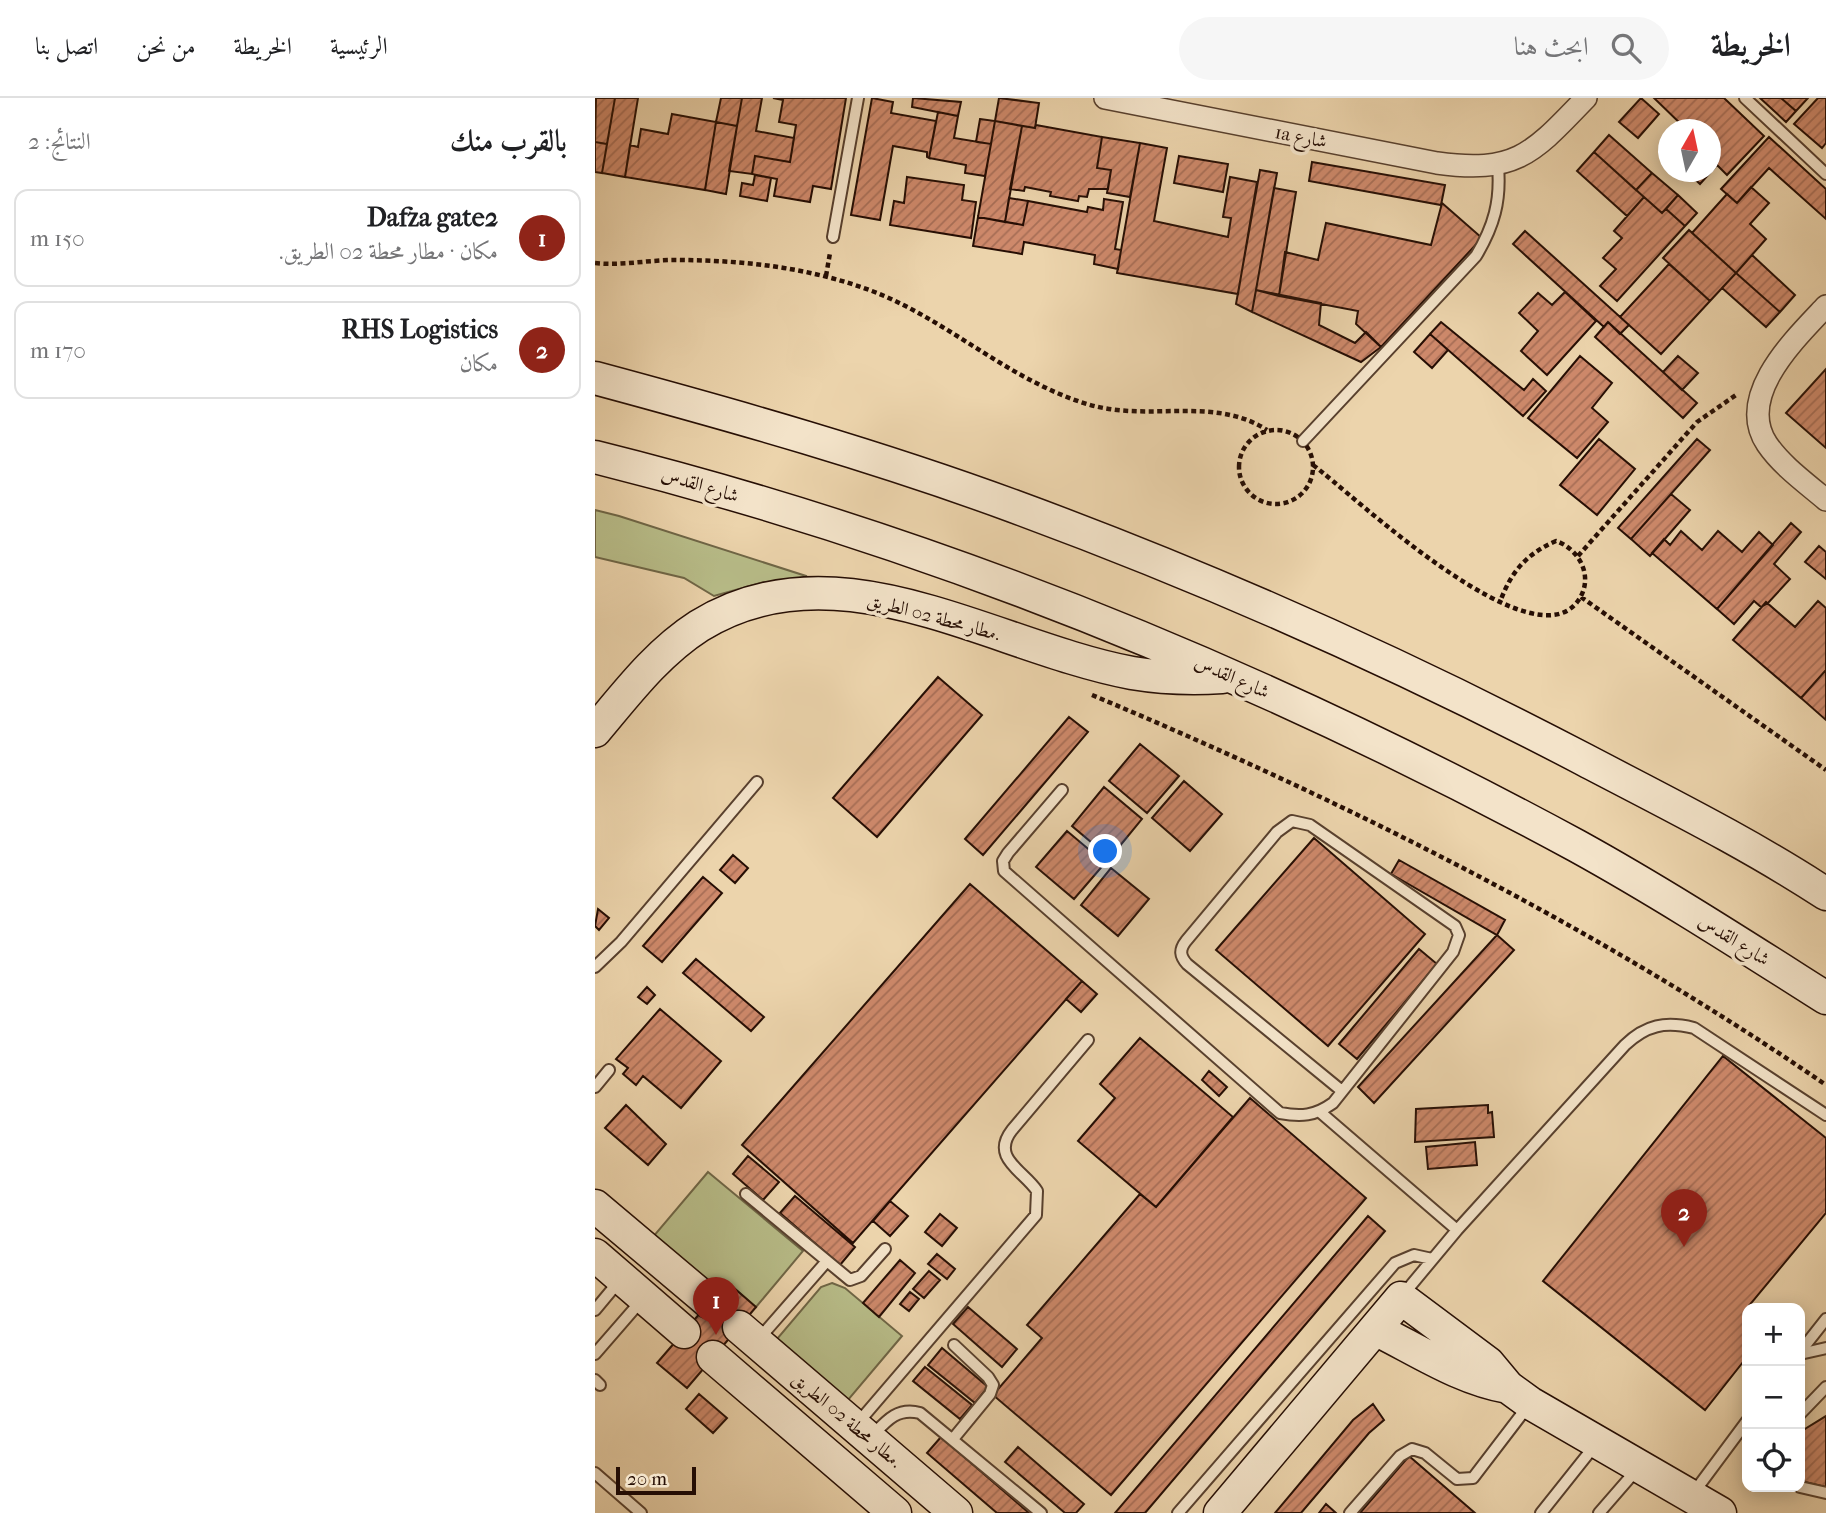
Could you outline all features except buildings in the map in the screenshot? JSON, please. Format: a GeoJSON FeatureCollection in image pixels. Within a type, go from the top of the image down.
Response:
{"type":"FeatureCollection","features":[{"type":"Feature","properties":{"kind":"main road"},"geometry":{"type":"LineString","coordinates":[[595,379],[858,453],[986,497],[1272,610],[1479,704],[1635,786],[1826,894]]}},
{"type":"Feature","properties":{"kind":"main road","name":"شارع القدس"},"geometry":{"type":"LineString","coordinates":[[595,457],[663,474],[829,524],[975,574],[1096,619],[1233,676],[1386,748],[1577,847],[1714,927],[1826,998]]}},
{"type":"Feature","properties":{"kind":"main road","name":"مطار محطة 02 الطريق."},"geometry":{"type":"LineString","coordinates":[[595,730],[655,662],[700,626],[754,602],[812,593],[841,593],[899,603],[1130,672],[1190,679],[1233,676]]}},
{"type":"Feature","properties":{"kind":"main road"},"geometry":{"type":"LineString","coordinates":[[595,1206],[709,1303]]}},
{"type":"Feature","properties":{"kind":"main road"},"geometry":{"type":"LineString","coordinates":[[595,1255],[684,1332]]}},
{"type":"Feature","properties":{"kind":"main road"},"geometry":{"type":"LineString","coordinates":[[633,1288],[658,1259]]}},
{"type":"Feature","properties":{"kind":"main road"},"geometry":{"type":"LineString","coordinates":[[1220,1513],[1377,1330],[1401,1298],[1488,1363],[1519,1395]]}},
{"type":"Feature","properties":{"kind":"main road"},"geometry":{"type":"LineString","coordinates":[[1377,1330],[1460,1373],[1519,1395],[1720,1513]]}},
{"type":"Feature","properties":{"kind":"main road","name":"مطار محطة 02 الطريق."},"geometry":{"type":"LineString","coordinates":[[747,1335],[956,1513]]}},
{"type":"Feature","properties":{"kind":"main road","name":"مطار محطة 02 الطريق."},"geometry":{"type":"LineString","coordinates":[[713,1357],[895,1513]]}},
{"type":"Feature","properties":{"kind":"main road"},"geometry":{"type":"LineString","coordinates":[[829,1457],[862,1433]]}},
{"type":"Feature","properties":{"kind":"street"},"geometry":{"type":"LineString","coordinates":[[1498,166],[1521,156],[1549,137],[1586,98]]}},
{"type":"Feature","properties":{"kind":"street","name":"1a شارع"},"geometry":{"type":"LineString","coordinates":[[1111,99],[1437,163],[1498,166]]}},
{"type":"Feature","properties":{"kind":"street"},"geometry":{"type":"LineString","coordinates":[[1826,306],[1763,385],[1758,404],[1759,424],[1766,442],[1778,458],[1826,500]]}},
{"type":"Feature","properties":{"kind":"lane"},"geometry":{"type":"LineString","coordinates":[[833,237],[858,98]]}},
{"type":"Feature","properties":{"kind":"lane"},"geometry":{"type":"LineString","coordinates":[[1745,98],[1826,174]]}},
{"type":"Feature","properties":{"kind":"lane"},"geometry":{"type":"LineString","coordinates":[[1303,441],[1476,256],[1489,235],[1497,211],[1498,166]]}},
{"type":"Feature","properties":{"kind":"lane"},"geometry":{"type":"LineString","coordinates":[[595,967],[621,942],[757,782]]}},
{"type":"Feature","properties":{"kind":"lane"},"geometry":{"type":"LineString","coordinates":[[1062,790],[1008,853],[1003,861],[1004,872],[1263,1101],[1280,1113],[1300,1117],[1320,1112],[1342,1091],[1453,952],[1459,935],[1447,920],[1321,833],[1301,821],[1292,821],[1277,832],[1181,948],[1181,958],[1342,1091]]}},
{"type":"Feature","properties":{"kind":"lane"},"geometry":{"type":"LineString","coordinates":[[1401,1298],[1457,1230],[1625,1045],[1638,1033],[1653,1026],[1674,1024],[1694,1028],[1826,1115]]}},
{"type":"Feature","properties":{"kind":"lane"},"geometry":{"type":"LineString","coordinates":[[862,1433],[1036,1215],[1037,1191],[1007,1160],[1004,1145],[1007,1137],[1088,1040]]}},
{"type":"Feature","properties":{"kind":"lane"},"geometry":{"type":"LineString","coordinates":[[595,1087],[609,1070]]}},
{"type":"Feature","properties":{"kind":"lane"},"geometry":{"type":"LineString","coordinates":[[1320,1112],[1457,1230]]}},
{"type":"Feature","properties":{"kind":"lane"},"geometry":{"type":"LineString","coordinates":[[746,1194],[850,1280],[856,1279],[885,1249]]}},
{"type":"Feature","properties":{"kind":"lane"},"geometry":{"type":"LineString","coordinates":[[1178,1513],[1395,1263],[1414,1255],[1432,1259]]}},
{"type":"Feature","properties":{"kind":"lane"},"geometry":{"type":"LineString","coordinates":[[747,1335],[827,1261]]}},
{"type":"Feature","properties":{"kind":"lane"},"geometry":{"type":"LineString","coordinates":[[595,1310],[633,1288]]}},
{"type":"Feature","properties":{"kind":"lane"},"geometry":{"type":"LineString","coordinates":[[595,1354],[633,1288]]}},
{"type":"Feature","properties":{"kind":"lane"},"geometry":{"type":"LineString","coordinates":[[1805,1346],[1826,1319]]}},
{"type":"Feature","properties":{"kind":"lane"},"geometry":{"type":"LineString","coordinates":[[953,1439],[990,1394],[993,1385],[954,1345]]}},
{"type":"Feature","properties":{"kind":"lane"},"geometry":{"type":"LineString","coordinates":[[1805,1352],[1826,1348]]}},
{"type":"Feature","properties":{"kind":"lane"},"geometry":{"type":"LineString","coordinates":[[1805,1409],[1826,1387]]}},
{"type":"Feature","properties":{"kind":"lane"},"geometry":{"type":"LineString","coordinates":[[1350,1513],[1400,1456],[1412,1449],[1425,1453],[1458,1479],[1473,1479],[1519,1395]]}},
{"type":"Feature","properties":{"kind":"lane"},"geometry":{"type":"LineString","coordinates":[[862,1433],[898,1413],[909,1410],[920,1413],[1041,1513]]}},
{"type":"Feature","properties":{"kind":"lane"},"geometry":{"type":"LineString","coordinates":[[1691,1496],[1742,1428]]}},
{"type":"Feature","properties":{"kind":"lane"},"geometry":{"type":"LineString","coordinates":[[1541,1513],[1598,1441]]}},
{"type":"Feature","properties":{"kind":"lane"},"geometry":{"type":"LineString","coordinates":[[1599,1513],[1640,1465]]}},
{"type":"Feature","properties":{"kind":"lane"},"geometry":{"type":"LineString","coordinates":[[595,1474],[641,1513]]}},
{"type":"Feature","properties":{"kind":"lane"},"geometry":{"type":"LineString","coordinates":[[1805,1487],[1826,1493]]}},
{"type":"Feature","properties":{"kind":"path"},"geometry":{"type":"LineString","coordinates":[[595,263],[726,261],[775,266],[826,276],[873,292],[921,313],[1032,381],[1087,405],[1151,413],[1232,413],[1267,430]]}},
{"type":"Feature","properties":{"kind":"path"},"geometry":{"type":"LineString","coordinates":[[1579,556],[1696,422],[1739,394],[1763,385]]}},
{"type":"Feature","properties":{"kind":"path"},"geometry":{"type":"LineString","coordinates":[[1314,465],[1306,490],[1296,499],[1271,504],[1258,500],[1241,481],[1239,456],[1255,435],[1267,430],[1280,429],[1303,441],[1314,465],[1406,543],[1454,577],[1500,602],[1535,614],[1551,615],[1568,608],[1581,597],[1585,576],[1579,556],[1570,546],[1556,541],[1538,549],[1520,563],[1508,581],[1500,602]]}},
{"type":"Feature","properties":{"kind":"path"},"geometry":{"type":"LineString","coordinates":[[1581,597],[1826,770]]}},
{"type":"Feature","properties":{"kind":"green space"},"geometry":{"type":"Polygon","coordinates":[[[595,510],[806,576],[804,582],[764,582],[714,596],[684,578],[595,557],[595,510]]]}},
{"type":"Feature","properties":{"kind":"green space"},"geometry":{"type":"Polygon","coordinates":[[[708,1172],[803,1251],[756,1307],[727,1282],[718,1292],[652,1238],[708,1172]]]}},
{"type":"Feature","properties":{"kind":"green space"},"geometry":{"type":"Polygon","coordinates":[[[832,1283],[845,1288],[902,1336],[848,1400],[771,1346],[821,1287],[832,1283]]]}},
{"type":"Feature","properties":{"kind":"place","name":"RHS Logistics"},"geometry":{"type":"Point","coordinates":[1684,1247]}},
{"type":"Feature","properties":{"kind":"place","name":"Dafza gate2"},"geometry":{"type":"Point","coordinates":[716,1335]}}]}
